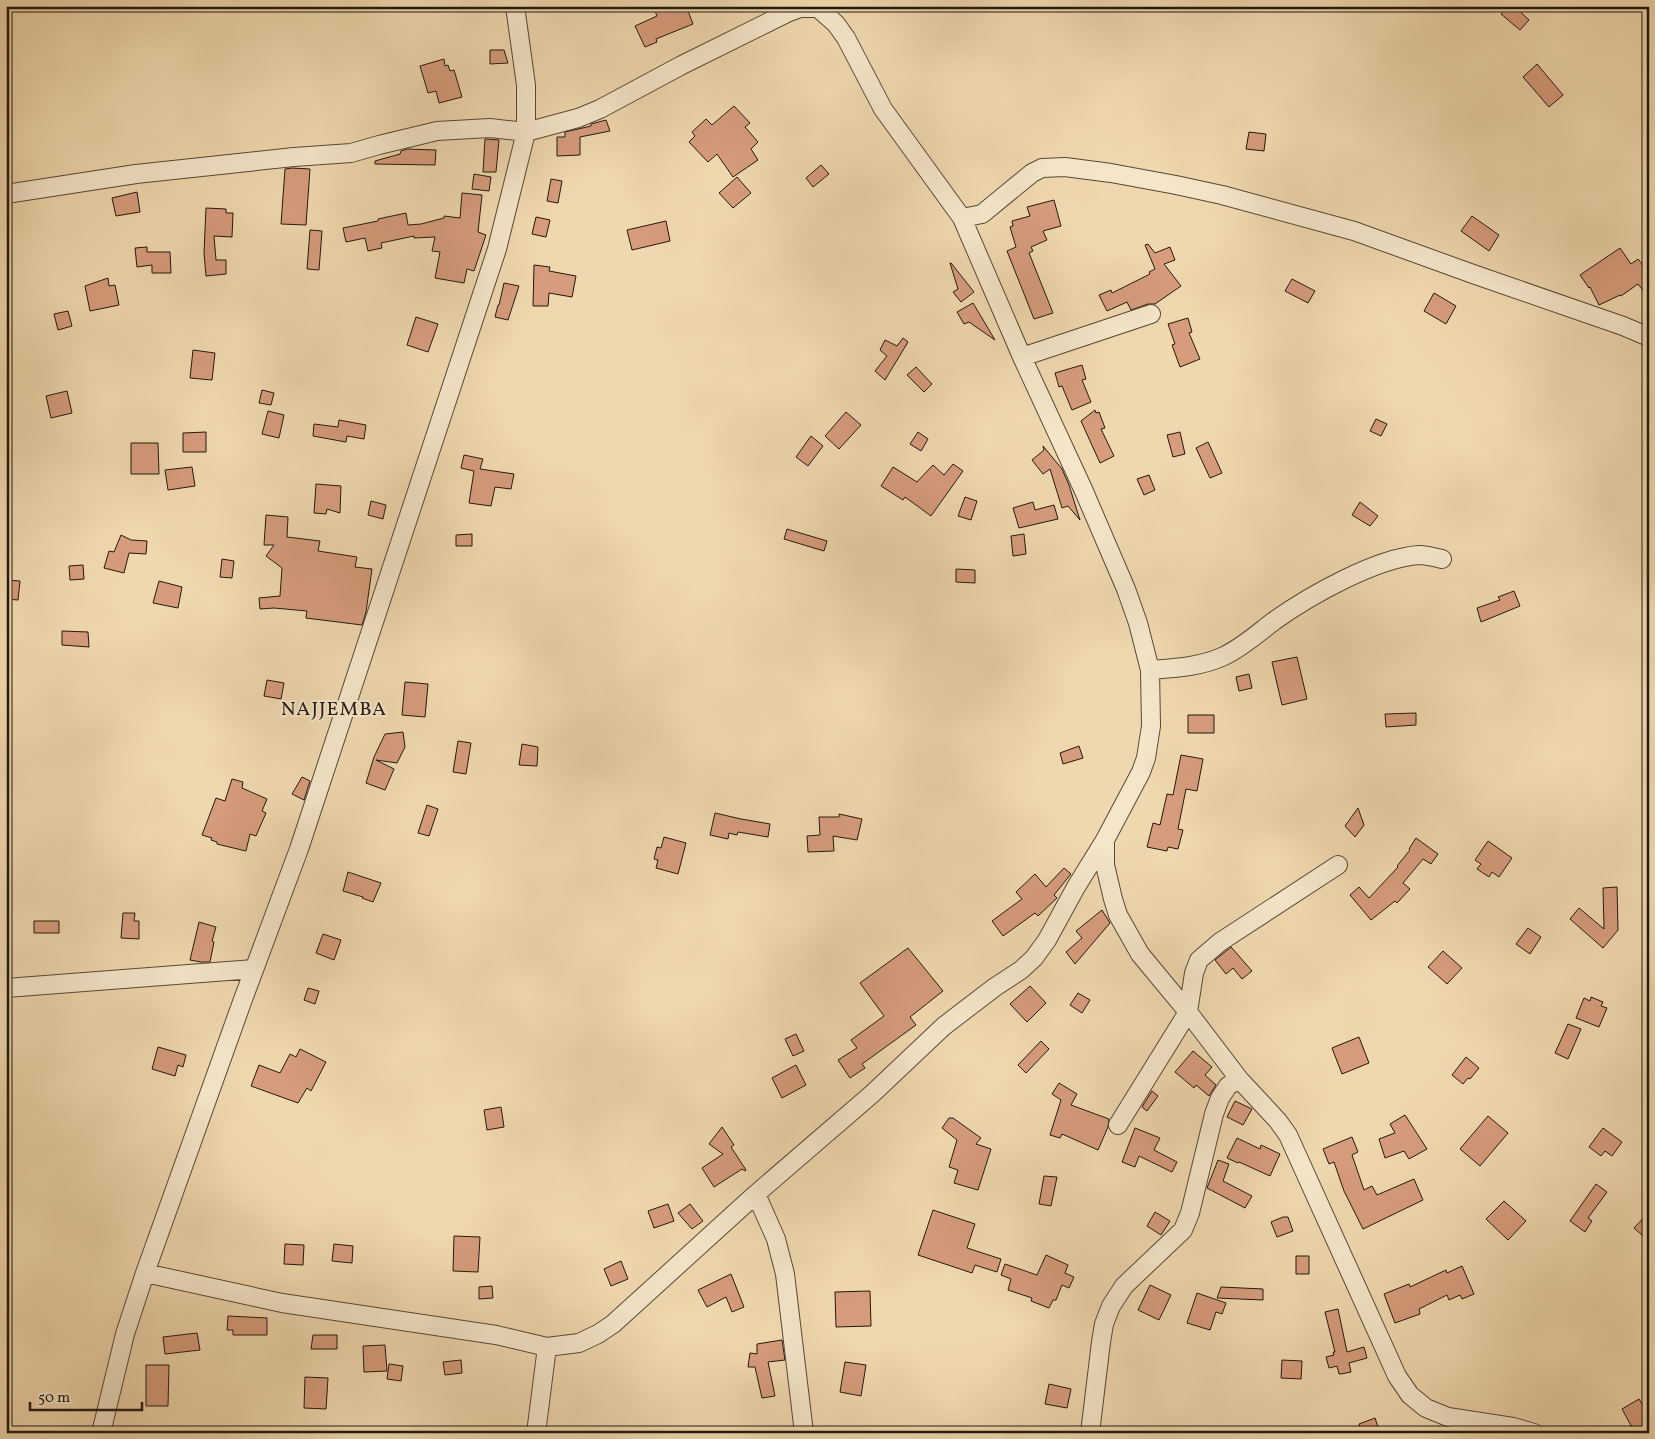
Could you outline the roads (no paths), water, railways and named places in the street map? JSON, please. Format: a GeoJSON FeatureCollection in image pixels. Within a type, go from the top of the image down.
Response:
{"type":"FeatureCollection","features":[{"type":"Feature","properties":{"kind":"street"},"geometry":{"type":"LineString","coordinates":[[101,1433],[125,1334],[145,1273],[254,968],[299,849],[497,249],[526,132],[526,86],[515,6]]}},
{"type":"Feature","properties":{"kind":"street"},"geometry":{"type":"LineString","coordinates":[[6,194],[136,174],[294,157],[351,153],[379,144],[438,131],[490,128],[526,132],[578,118],[600,109],[682,65],[789,12],[800,8],[818,7],[836,24],[846,38],[883,109],[962,218],[1126,589],[1138,623],[1150,670],[1151,726],[1146,758],[1141,772],[1105,840],[1076,887],[1047,940],[1034,958],[1022,970],[995,987],[944,1026],[872,1094],[756,1194],[613,1324],[598,1334],[578,1343],[547,1347],[496,1335],[282,1303],[145,1273]]}},
{"type":"Feature","properties":{"kind":"street"},"geometry":{"type":"LineString","coordinates":[[962,218],[982,214],[1032,173],[1042,168],[1065,167],[1111,173],[1222,195],[1354,231],[1623,326],[1649,337]]}},
{"type":"Feature","properties":{"kind":"street"},"geometry":{"type":"LineString","coordinates":[[1022,357],[1150,314]]}},
{"type":"Feature","properties":{"kind":"street"},"geometry":{"type":"LineString","coordinates":[[1150,670],[1197,666],[1222,657],[1236,650],[1300,603],[1365,571],[1388,562],[1420,555],[1442,559]]}},
{"type":"Feature","properties":{"kind":"street"},"geometry":{"type":"LineString","coordinates":[[1105,840],[1107,879],[1118,916],[1140,954],[1188,1012],[1239,1079],[1278,1121],[1295,1149],[1397,1376],[1410,1395],[1426,1408],[1448,1417],[1513,1427],[1534,1433]]}},
{"type":"Feature","properties":{"kind":"street"},"geometry":{"type":"LineString","coordinates":[[1118,1125],[1188,1012],[1194,973],[1199,960],[1220,942],[1338,865]]}},
{"type":"Feature","properties":{"kind":"street"},"geometry":{"type":"LineString","coordinates":[[6,988],[254,968]]}},
{"type":"Feature","properties":{"kind":"street"},"geometry":{"type":"LineString","coordinates":[[1090,1433],[1100,1342],[1110,1306],[1124,1286],[1183,1230],[1190,1213],[1214,1114],[1220,1098],[1228,1086],[1239,1079]]}},
{"type":"Feature","properties":{"kind":"street"},"geometry":{"type":"LineString","coordinates":[[756,1194],[776,1239],[784,1274],[804,1433]]}},
{"type":"Feature","properties":{"kind":"street"},"geometry":{"type":"LineString","coordinates":[[536,1433],[547,1347]]}},
{"type":"Feature","properties":{"kind":"district","name":"NAJJEMBA"},"geometry":{"type":"Point","coordinates":[334,710]}}]}
